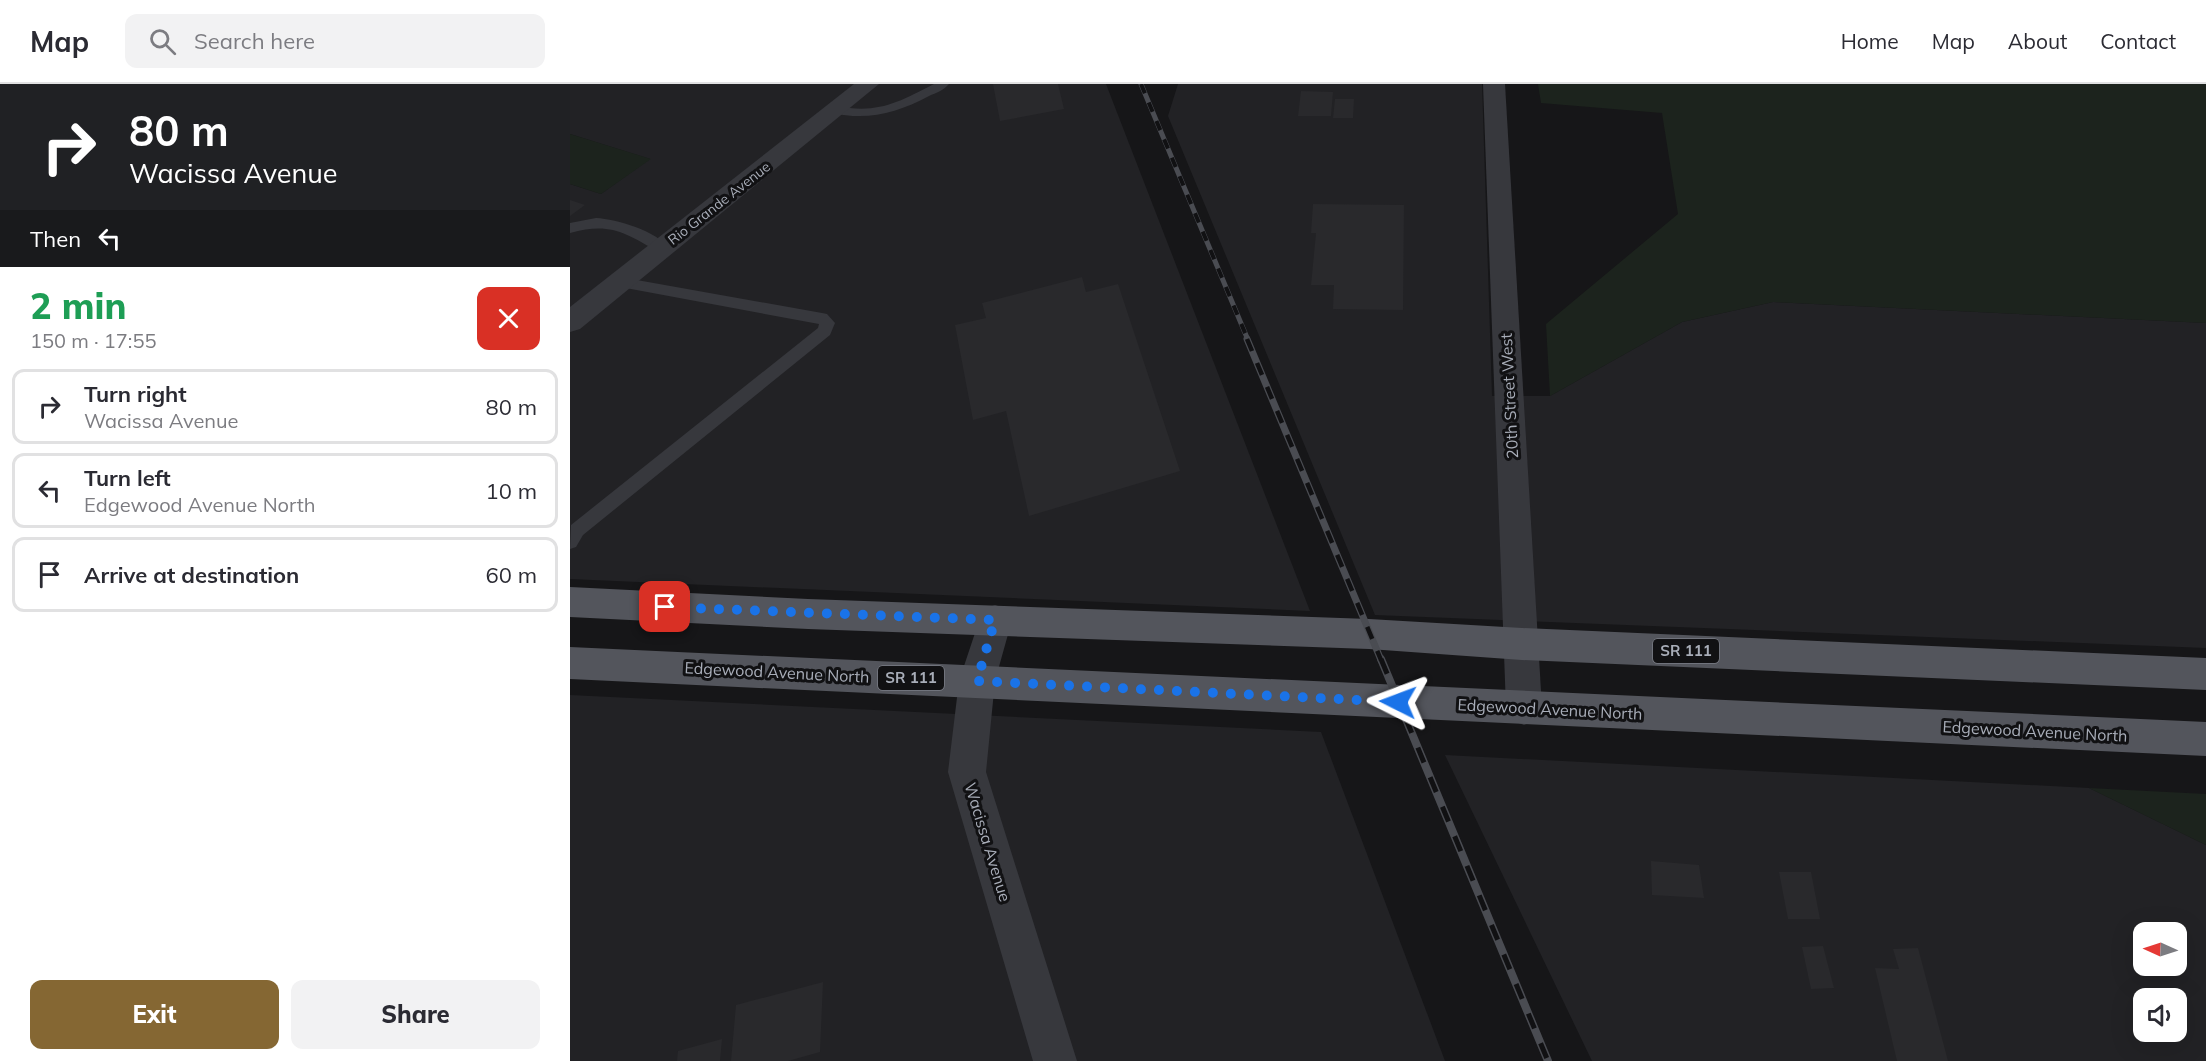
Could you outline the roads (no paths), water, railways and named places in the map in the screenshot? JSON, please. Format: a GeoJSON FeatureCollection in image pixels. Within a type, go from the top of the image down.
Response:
{"type":"FeatureCollection","features":[{"type":"Feature","properties":{"kind":"main road","name":"SR 111"},"geometry":{"type":"LineString","coordinates":[[570,602],[1370,634],[1522,644],[2206,674]]}},
{"type":"Feature","properties":{"kind":"main road","name":"Edgewood Avenue North"},"geometry":{"type":"LineString","coordinates":[[570,663],[2206,739]]}},
{"type":"Feature","properties":{"kind":"street","name":"Rio Grande Avenue"},"geometry":{"type":"LineString","coordinates":[[570,322],[867,84]]}},
{"type":"Feature","properties":{"kind":"street","name":"20th Street West"},"geometry":{"type":"LineString","coordinates":[[1494,84],[1524,708]]}},
{"type":"Feature","properties":{"kind":"street","name":"Wacissa Avenue"},"geometry":{"type":"LineString","coordinates":[[995,620],[977,681],[967,772],[1055,1061]]}},
{"type":"Feature","properties":{"kind":"lane"},"geometry":{"type":"LineString","coordinates":[[836,110],[859,115],[886,112],[943,84]]}},
{"type":"Feature","properties":{"kind":"lane"},"geometry":{"type":"LineString","coordinates":[[570,228],[589,220],[618,224],[662,248]]}},
{"type":"Feature","properties":{"kind":"lane"},"geometry":{"type":"LineString","coordinates":[[570,542],[578,530],[825,331],[827,323],[822,318],[620,282]]}},
{"type":"Feature","properties":{"kind":"railway"},"geometry":{"type":"LineString","coordinates":[[1141,84],[1248,340]]}},
{"type":"Feature","properties":{"kind":"railway"},"geometry":{"type":"LineString","coordinates":[[1247,339],[1381,660]]}},
{"type":"Feature","properties":{"kind":"railway"},"geometry":{"type":"LineString","coordinates":[[1381,659],[1548,1061]]}}]}
